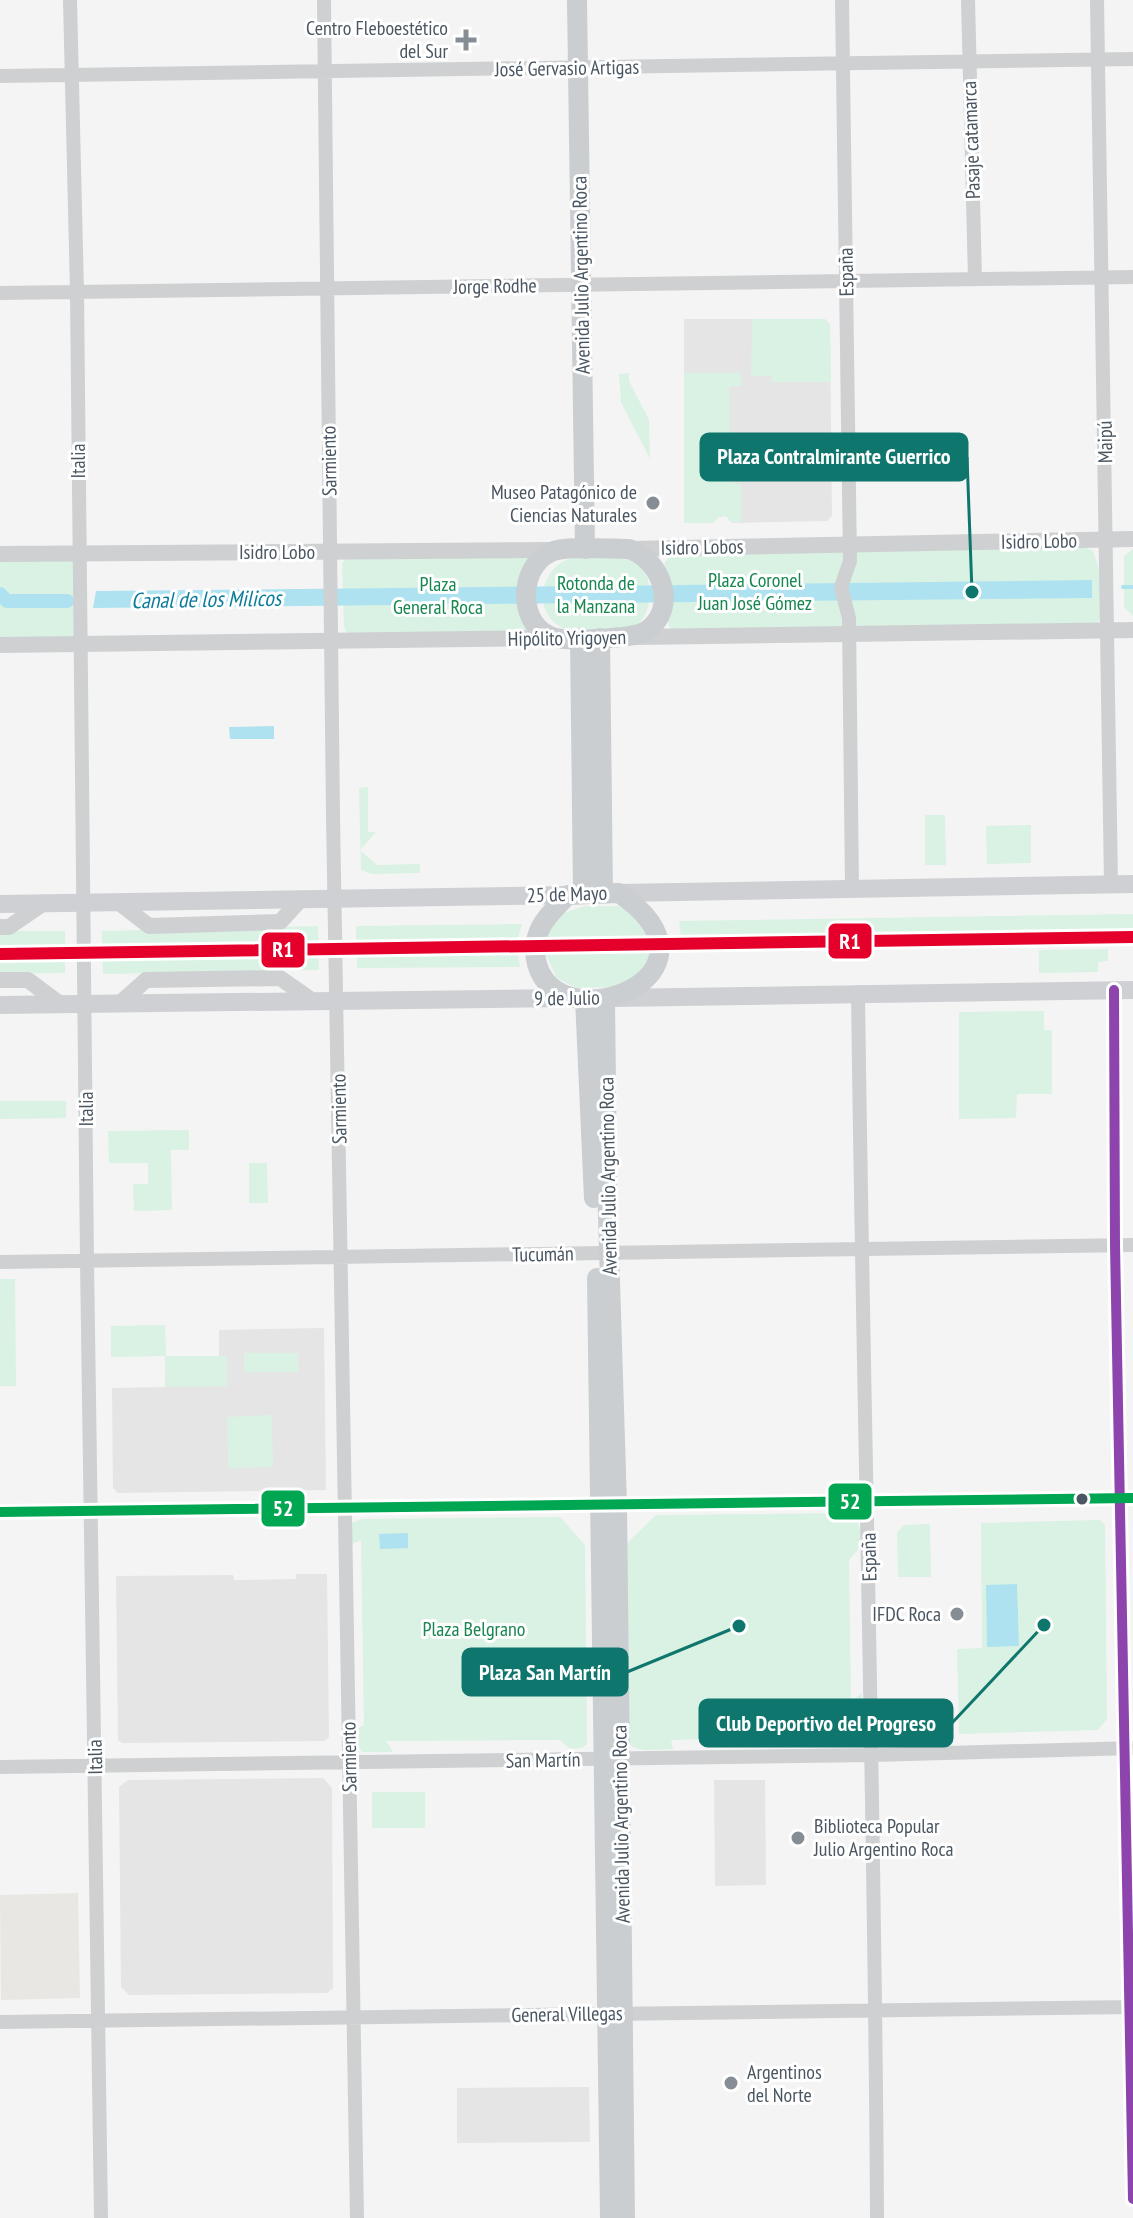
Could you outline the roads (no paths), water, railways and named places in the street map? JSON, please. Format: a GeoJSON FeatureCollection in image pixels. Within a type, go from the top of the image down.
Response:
{"type":"FeatureCollection","features":[{"type":"Feature","properties":{"kind":"main road","name":"Avenida Julio Argentino Roca"},"geometry":{"type":"LineString","coordinates":[[577,0],[584,67],[592,549]]}},
{"type":"Feature","properties":{"kind":"main road","name":"Avenida Julio Argentino Roca"},"geometry":{"type":"LineString","coordinates":[[584,67],[590,0]]}},
{"type":"Feature","properties":{"kind":"main road","name":"Isidro Lobos"},"geometry":{"type":"LineString","coordinates":[[555,550],[629,549]]}},
{"type":"Feature","properties":{"kind":"main road"},"geometry":{"type":"LineString","coordinates":[[629,549],[640,552],[653,563],[661,581],[663,597],[657,620],[642,633],[630,637]]}},
{"type":"Feature","properties":{"kind":"main road"},"geometry":{"type":"LineString","coordinates":[[555,550],[538,560],[532,568],[526,596],[536,627],[557,638]]}},
{"type":"Feature","properties":{"kind":"main road","name":"Hipólito Yrigoyen"},"geometry":{"type":"LineString","coordinates":[[557,638],[630,637]]}},
{"type":"Feature","properties":{"kind":"main road"},"geometry":{"type":"LineString","coordinates":[[590,638],[593,894]]}},
{"type":"Feature","properties":{"kind":"main road","name":"25 de Mayo"},"geometry":{"type":"LineString","coordinates":[[0,904],[1133,884]]}},
{"type":"Feature","properties":{"kind":"main road"},"geometry":{"type":"LineString","coordinates":[[593,894],[641,908],[649,917],[659,945],[655,966],[649,976],[634,988],[594,998],[551,986],[538,967],[535,947],[544,919],[593,894]]}},
{"type":"Feature","properties":{"kind":"main road","name":"9 de Julio"},"geometry":{"type":"LineString","coordinates":[[0,1005],[1124,990]]}},
{"type":"Feature","properties":{"kind":"main road","name":"Avenida Julio Argentino Roca"},"geometry":{"type":"LineString","coordinates":[[594,998],[603,1253],[615,2014],[625,2218]]}},
{"type":"Feature","properties":{"kind":"main road","name":"Avenida Julio Argentino Roca"},"geometry":{"type":"LineString","coordinates":[[610,2218],[615,2014]]}},
{"type":"Feature","properties":{"kind":"street","name":"Italia"},"geometry":{"type":"LineString","coordinates":[[70,0],[77,292],[101,2218]]}},
{"type":"Feature","properties":{"kind":"street","name":"Sarmiento"},"geometry":{"type":"LineString","coordinates":[[324,0],[331,641],[357,2218]]}},
{"type":"Feature","properties":{"kind":"street","name":"España"},"geometry":{"type":"LineString","coordinates":[[842,0],[850,561],[841,587],[849,618],[849,634]]}},
{"type":"Feature","properties":{"kind":"street","name":"Pasaje catamarca"},"geometry":{"type":"LineString","coordinates":[[968,0],[975,279]]}},
{"type":"Feature","properties":{"kind":"street","name":"Maipú"},"geometry":{"type":"LineString","coordinates":[[1097,0],[1111,884]]}},
{"type":"Feature","properties":{"kind":"street","name":"José Gervasio Artigas"},"geometry":{"type":"LineString","coordinates":[[0,76],[1133,59]]}},
{"type":"Feature","properties":{"kind":"street","name":"Jorge Rodhe"},"geometry":{"type":"LineString","coordinates":[[0,293],[1133,277]]}},
{"type":"Feature","properties":{"kind":"street","name":"Isidro Lobo"},"geometry":{"type":"LineString","coordinates":[[850,545],[1133,539]]}},
{"type":"Feature","properties":{"kind":"street","name":"Isidro Lobos"},"geometry":{"type":"LineString","coordinates":[[629,549],[850,545]]}},
{"type":"Feature","properties":{"kind":"street","name":"Isidro Lobo"},"geometry":{"type":"LineString","coordinates":[[0,554],[555,550]]}},
{"type":"Feature","properties":{"kind":"street","name":"Hipólito Yrigoyen"},"geometry":{"type":"LineString","coordinates":[[630,637],[1133,630]]}},
{"type":"Feature","properties":{"kind":"street"},"geometry":{"type":"LineString","coordinates":[[849,634],[852,889]]}},
{"type":"Feature","properties":{"kind":"street","name":"Hipólito Yrigoyen"},"geometry":{"type":"LineString","coordinates":[[0,645],[557,638]]}},
{"type":"Feature","properties":{"kind":"street"},"geometry":{"type":"LineString","coordinates":[[0,927],[9,927],[44,903]]}},
{"type":"Feature","properties":{"kind":"street"},"geometry":{"type":"LineString","coordinates":[[0,980],[28,980],[60,1004]]}},
{"type":"Feature","properties":{"kind":"street"},"geometry":{"type":"LineString","coordinates":[[1124,990],[1115,1245],[1127,1498],[1133,2199]]}},
{"type":"Feature","properties":{"kind":"street","name":"España"},"geometry":{"type":"LineString","coordinates":[[858,992],[877,2218]]}},
{"type":"Feature","properties":{"kind":"street","name":"Tucumán"},"geometry":{"type":"LineString","coordinates":[[0,1262],[1133,1245]]}},
{"type":"Feature","properties":{"kind":"street"},"geometry":{"type":"LineString","coordinates":[[0,1512],[1127,1498]]}},
{"type":"Feature","properties":{"kind":"street","name":"San Martín"},"geometry":{"type":"LineString","coordinates":[[0,1767],[872,1755],[1129,1748]]}},
{"type":"Feature","properties":{"kind":"street","name":"General Villegas"},"geometry":{"type":"LineString","coordinates":[[0,2022],[1130,2007]]}},
{"type":"Feature","properties":{"kind":"water"},"geometry":{"type":"Polygon","coordinates":[[[1092,580],[1092,598],[603,603],[602,608],[590,608],[590,603],[93,608],[96,591],[590,586],[590,582],[602,582],[603,586],[1092,580]]]}},
{"type":"Feature","properties":{"kind":"water"},"geometry":{"type":"Polygon","coordinates":[[[274,726],[274,739],[230,739],[229,727],[274,726]]]}},
{"type":"Feature","properties":{"kind":"water"},"geometry":{"type":"Polygon","coordinates":[[[408,1533],[408,1548],[380,1549],[379,1534],[408,1533]]]}},
{"type":"Feature","properties":{"kind":"water"},"geometry":{"type":"Polygon","coordinates":[[[1017,1584],[1019,1646],[987,1647],[986,1585],[1017,1584]]]}},
{"type":"Feature","properties":{"kind":"waterway","name":"Canal de los Milicos"},"geometry":{"type":"LineString","coordinates":[[1123,587],[1133,587]]}},
{"type":"Feature","properties":{"kind":"waterway","name":"Canal de los Milicos"},"geometry":{"type":"LineString","coordinates":[[0,594],[7,601],[67,601]]}},
{"type":"Feature","properties":{"kind":"place","name":"Centro Fleboestético del Sur"},"geometry":{"type":"Point","coordinates":[466,40]}},
{"type":"Feature","properties":{"kind":"place","name":"Museo Patagónico de Ciencias Naturales"},"geometry":{"type":"Point","coordinates":[653,503]}},
{"type":"Feature","properties":{"kind":"place","name":"Plaza Contralmirante Guerrico"},"geometry":{"type":"Point","coordinates":[972,592]}},
{"type":"Feature","properties":{"kind":"place","name":"IFDC Roca"},"geometry":{"type":"Point","coordinates":[957,1614]}},
{"type":"Feature","properties":{"kind":"place","name":"Club Deportivo del Progreso"},"geometry":{"type":"Point","coordinates":[1044,1625]}},
{"type":"Feature","properties":{"kind":"place","name":"Plaza San Martín"},"geometry":{"type":"Point","coordinates":[739,1626]}},
{"type":"Feature","properties":{"kind":"place","name":"Biblioteca Popular Julio Argentino Roca"},"geometry":{"type":"Point","coordinates":[798,1838]}},
{"type":"Feature","properties":{"kind":"place","name":"Argentinos del Norte"},"geometry":{"type":"Point","coordinates":[731,2083]}},
{"type":"Feature","properties":{"kind":"park label","name":"Plaza Coronel Juan José Gómez"},"geometry":{"type":"Point","coordinates":[755,592]}},
{"type":"Feature","properties":{"kind":"park label","name":"Rotonda de la Manzana"},"geometry":{"type":"Point","coordinates":[596,594]}},
{"type":"Feature","properties":{"kind":"park label","name":"Plaza General Roca"},"geometry":{"type":"Point","coordinates":[438,596]}},
{"type":"Feature","properties":{"kind":"park label","name":"Plaza Belgrano"},"geometry":{"type":"Point","coordinates":[474,1629]}}]}
